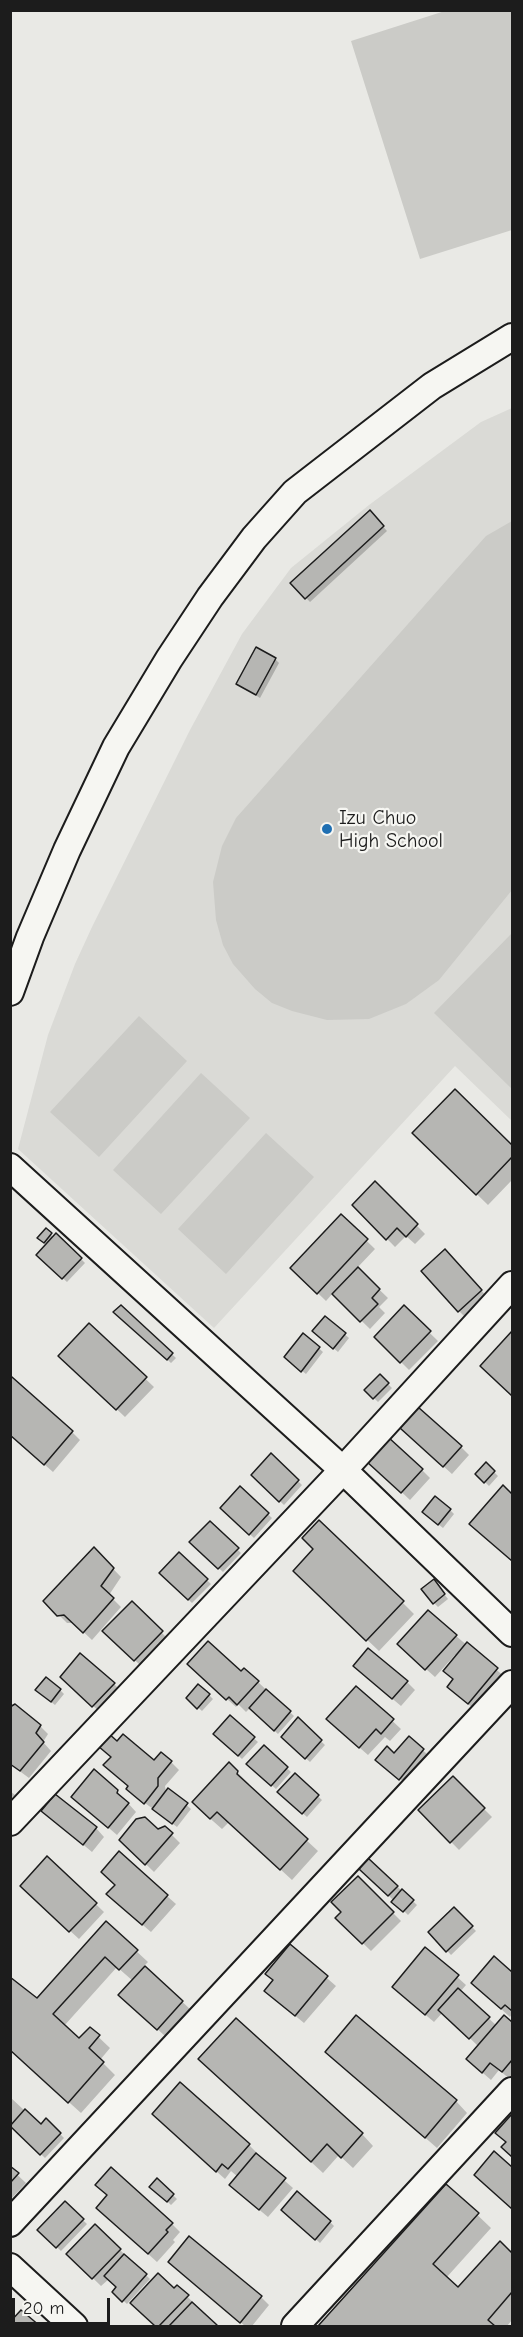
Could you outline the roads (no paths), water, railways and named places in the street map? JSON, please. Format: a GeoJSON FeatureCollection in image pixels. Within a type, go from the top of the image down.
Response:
{"type":"FeatureCollection","features":[{"type":"Feature","properties":{"kind":"street"},"geometry":{"type":"LineString","coordinates":[[10,992],[30,937],[67,850],[116,747],[175,650],[210,597],[254,538],[295,492],[432,386],[513,338]]}},
{"type":"Feature","properties":{"kind":"street"},"geometry":{"type":"LineString","coordinates":[[10,1167],[343,1470],[513,1633]]}},
{"type":"Feature","properties":{"kind":"street"},"geometry":{"type":"LineString","coordinates":[[10,1822],[343,1470],[513,1285]]}},
{"type":"Feature","properties":{"kind":"street"},"geometry":{"type":"LineString","coordinates":[[10,2223],[513,1684]]}},
{"type":"Feature","properties":{"kind":"street"},"geometry":{"type":"LineString","coordinates":[[295,2326],[513,2091]]}},
{"type":"Feature","properties":{"kind":"street"},"geometry":{"type":"LineString","coordinates":[[10,2267],[74,2326]]}},
{"type":"Feature","properties":{"kind":"place","name":"Izu Chuo High School"},"geometry":{"type":"Point","coordinates":[327,829]}}]}
